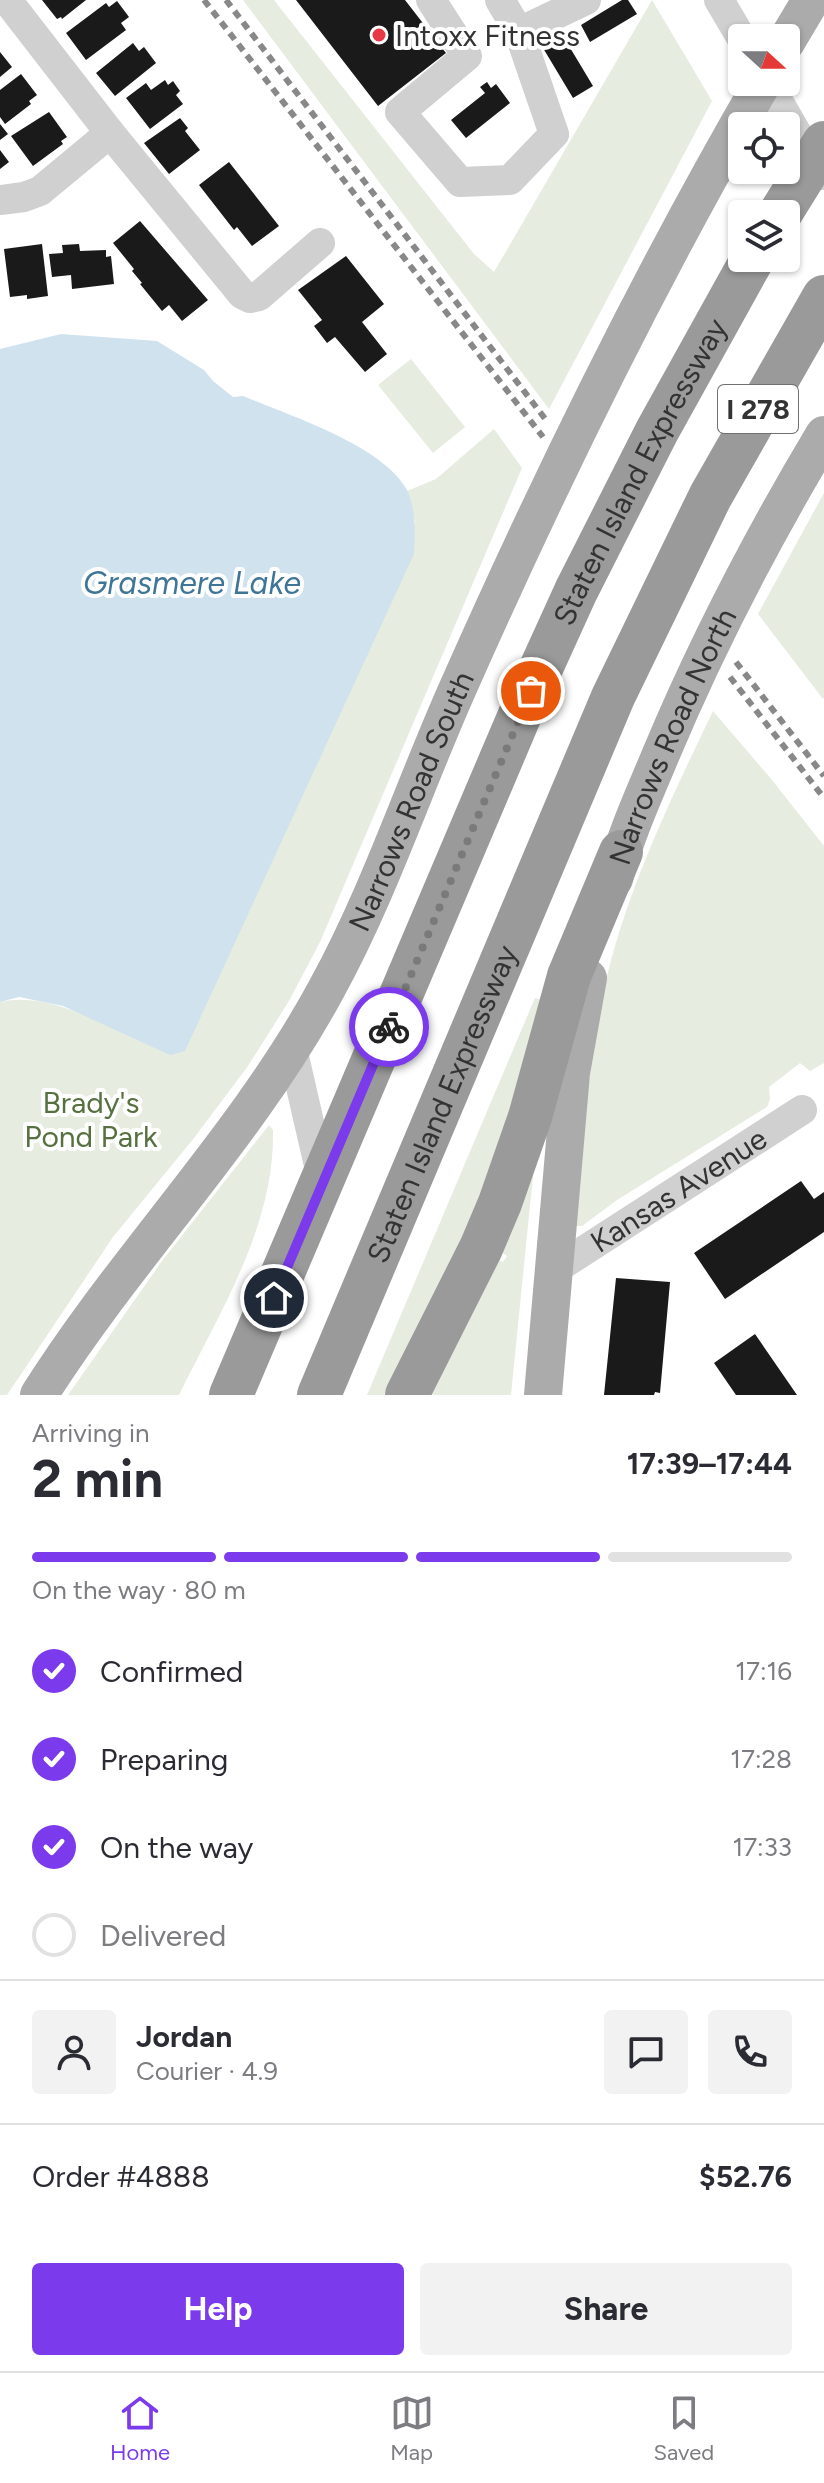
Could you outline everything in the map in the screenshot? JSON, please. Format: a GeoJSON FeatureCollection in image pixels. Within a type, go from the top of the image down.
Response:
{"type":"FeatureCollection","features":[{"type":"Feature","properties":{"kind":"highway"},"geometry":{"type":"LineString","coordinates":[[789,200],[824,143]]}},
{"type":"Feature","properties":{"kind":"highway","name":"Staten Island Expressway"},"geometry":{"type":"LineString","coordinates":[[231,1395],[522,710],[576,591],[657,431],[745,272]]}},
{"type":"Feature","properties":{"kind":"highway","name":"Staten Island Expressway"},"geometry":{"type":"LineString","coordinates":[[319,1395],[575,782],[631,659],[710,497],[816,310]]}},
{"type":"Feature","properties":{"kind":"highway"},"geometry":{"type":"LineString","coordinates":[[407,1395],[460,1292],[500,1203],[530,1117],[569,976],[621,852]]}},
{"type":"Feature","properties":{"kind":"main road"},"geometry":{"type":"LineString","coordinates":[[797,24],[808,5]]}},
{"type":"Feature","properties":{"kind":"main road","name":"Narrows Road South"},"geometry":{"type":"LineString","coordinates":[[39,1395],[128,1266],[254,1106],[292,1048],[349,946],[456,691],[529,531],[609,366],[714,167],[757,96]]}},
{"type":"Feature","properties":{"kind":"main road","name":"Narrows Road North"},"geometry":{"type":"LineString","coordinates":[[543,1395],[571,1073],[587,981],[621,852],[676,718],[753,561],[824,435]]}},
{"type":"Feature","properties":{"kind":"street"},"geometry":{"type":"LineString","coordinates":[[7,0],[110,133],[242,294],[250,298],[259,296],[320,243]]}},
{"type":"Feature","properties":{"kind":"street"},"geometry":{"type":"LineString","coordinates":[[431,0],[467,56],[400,112],[460,182],[510,180],[554,134],[519,32],[500,0]]}},
{"type":"Feature","properties":{"kind":"street"},"geometry":{"type":"LineString","coordinates":[[519,32],[586,0]]}},
{"type":"Feature","properties":{"kind":"street"},"geometry":{"type":"LineString","coordinates":[[719,0],[733,24]]}},
{"type":"Feature","properties":{"kind":"street"},"geometry":{"type":"LineString","coordinates":[[773,96],[824,180]]}},
{"type":"Feature","properties":{"kind":"street"},"geometry":{"type":"LineString","coordinates":[[0,200],[40,191],[110,133]]}},
{"type":"Feature","properties":{"kind":"street"},"geometry":{"type":"LineString","coordinates":[[292,1048],[323,1183]]}},
{"type":"Feature","properties":{"kind":"street","name":"Kansas Avenue"},"geometry":{"type":"LineString","coordinates":[[554,1270],[802,1110]]}},
{"type":"Feature","properties":{"kind":"green space"},"geometry":{"type":"Polygon","coordinates":[[[243,0],[274,0],[474,254],[494,272],[652,0],[712,101],[549,409],[243,0]]]}},
{"type":"Feature","properties":{"kind":"green space"},"geometry":{"type":"Polygon","coordinates":[[[411,359],[465,427],[433,453],[378,385],[411,359]]]}},
{"type":"Feature","properties":{"kind":"green space","name":"Brady's Pond Park"},"geometry":{"type":"Polygon","coordinates":[[[494,429],[522,468],[320,942],[289,1001],[248,1066],[113,1237],[7,1395],[0,1395],[0,1002],[45,1002],[116,1029],[415,522],[407,491],[436,479],[494,429]]]}},
{"type":"Feature","properties":{"kind":"green space"},"geometry":{"type":"Polygon","coordinates":[[[824,493],[824,697],[823,699],[758,614],[824,493]]]}},
{"type":"Feature","properties":{"kind":"green space"},"geometry":{"type":"Polygon","coordinates":[[[713,711],[824,846],[824,1063],[810,1071],[800,1063],[769,1087],[767,1107],[617,1200],[582,1226],[575,1226],[593,1048],[613,953],[651,847],[713,711]]]}},
{"type":"Feature","properties":{"kind":"green space"},"geometry":{"type":"Polygon","coordinates":[[[535,998],[547,1002],[474,1222],[384,1395],[367,1395],[535,998]]]}},
{"type":"Feature","properties":{"kind":"green space"},"geometry":{"type":"Polygon","coordinates":[[[269,1125],[273,1130],[271,1166],[255,1234],[227,1300],[179,1395],[68,1395],[162,1261],[269,1125]]]}},
{"type":"Feature","properties":{"kind":"green space"},"geometry":{"type":"Polygon","coordinates":[[[534,1166],[511,1395],[434,1395],[426,1391],[492,1257],[503,1262],[507,1256],[496,1249],[534,1166]]]}},
{"type":"Feature","properties":{"kind":"water","name":"Grasmere Lake"},"geometry":{"type":"Polygon","coordinates":[[[61,334],[157,341],[204,370],[233,397],[243,396],[309,423],[358,446],[379,460],[396,475],[408,492],[414,515],[414,554],[185,1051],[170,1055],[63,1006],[19,997],[0,1002],[0,349],[61,334]]]}},
{"type":"Feature","properties":{"kind":"building"},"geometry":{"type":"Polygon","coordinates":[[[42,0],[86,0],[62,19],[57,19],[42,0]]]}},
{"type":"Feature","properties":{"kind":"building"},"geometry":{"type":"Polygon","coordinates":[[[296,0],[405,0],[446,53],[378,106],[296,0]]]}},
{"type":"Feature","properties":{"kind":"building"},"geometry":{"type":"Polygon","coordinates":[[[622,0],[628,0],[637,14],[590,42],[581,25],[622,0]]]}},
{"type":"Feature","properties":{"kind":"building"},"geometry":{"type":"Polygon","coordinates":[[[117,1],[129,17],[121,23],[126,30],[86,60],[66,33],[106,3],[109,7],[117,1]]]}},
{"type":"Feature","properties":{"kind":"building"},"geometry":{"type":"Polygon","coordinates":[[[557,26],[593,86],[573,98],[537,38],[557,26]]]}},
{"type":"Feature","properties":{"kind":"building"},"geometry":{"type":"Polygon","coordinates":[[[133,43],[139,51],[144,47],[156,63],[115,96],[96,73],[133,43]]]}},
{"type":"Feature","properties":{"kind":"building"},"geometry":{"type":"Polygon","coordinates":[[[0,52],[12,67],[0,77],[0,52]]]}},
{"type":"Feature","properties":{"kind":"building"},"geometry":{"type":"Polygon","coordinates":[[[21,74],[37,95],[29,101],[31,104],[5,124],[0,117],[0,90],[21,74]]]}},
{"type":"Feature","properties":{"kind":"building"},"geometry":{"type":"Polygon","coordinates":[[[165,80],[168,85],[173,81],[180,91],[176,95],[183,104],[150,129],[126,98],[146,83],[151,90],[165,80]]]}},
{"type":"Feature","properties":{"kind":"building"},"geometry":{"type":"Polygon","coordinates":[[[487,82],[491,88],[496,84],[510,103],[466,138],[451,120],[485,93],[480,87],[487,82]]]}},
{"type":"Feature","properties":{"kind":"building"},"geometry":{"type":"Polygon","coordinates":[[[49,112],[67,137],[61,141],[63,144],[33,166],[11,136],[49,112]]]}},
{"type":"Feature","properties":{"kind":"building"},"geometry":{"type":"Polygon","coordinates":[[[180,118],[188,128],[185,131],[200,150],[169,174],[144,143],[180,118]]]}},
{"type":"Feature","properties":{"kind":"building"},"geometry":{"type":"Polygon","coordinates":[[[0,124],[8,134],[0,140],[0,124]]]}},
{"type":"Feature","properties":{"kind":"building"},"geometry":{"type":"Polygon","coordinates":[[[0,150],[9,162],[0,169],[0,150]]]}},
{"type":"Feature","properties":{"kind":"building"},"geometry":{"type":"Polygon","coordinates":[[[229,162],[279,226],[252,246],[237,227],[234,230],[199,185],[229,162]]]}},
{"type":"Feature","properties":{"kind":"building"},"geometry":{"type":"Polygon","coordinates":[[[140,221],[208,300],[182,321],[169,305],[162,311],[113,243],[140,221]]]}},
{"type":"Feature","properties":{"kind":"building"},"geometry":{"type":"Polygon","coordinates":[[[42,244],[48,296],[27,299],[27,295],[10,297],[4,249],[42,244]]]}},
{"type":"Feature","properties":{"kind":"building"},"geometry":{"type":"Polygon","coordinates":[[[79,244],[80,251],[106,250],[106,257],[111,256],[114,284],[72,289],[71,275],[52,277],[49,254],[63,253],[62,245],[79,244]]]}},
{"type":"Feature","properties":{"kind":"building"},"geometry":{"type":"Polygon","coordinates":[[[346,256],[384,304],[362,322],[387,354],[365,372],[335,337],[327,343],[314,326],[322,320],[298,290],[346,256]]]}},
{"type":"Feature","properties":{"kind":"building"},"geometry":{"type":"Polygon","coordinates":[[[801,1181],[814,1199],[824,1192],[824,1232],[725,1299],[694,1253],[801,1181]]]}},
{"type":"Feature","properties":{"kind":"building"},"geometry":{"type":"Polygon","coordinates":[[[616,1278],[670,1282],[660,1393],[604,1395],[616,1278]]]}},
{"type":"Feature","properties":{"kind":"building"},"geometry":{"type":"Polygon","coordinates":[[[755,1334],[797,1395],[736,1395],[714,1363],[755,1334]]]}},
{"type":"Feature","properties":{"kind":"railway"},"geometry":{"type":"LineString","coordinates":[[204,0],[543,437]]}},
{"type":"Feature","properties":{"kind":"railway"},"geometry":{"type":"LineString","coordinates":[[226,0],[546,420]]}},
{"type":"Feature","properties":{"kind":"railway"},"geometry":{"type":"LineString","coordinates":[[736,662],[824,776]]}},
{"type":"Feature","properties":{"kind":"railway"},"geometry":{"type":"LineString","coordinates":[[730,677],[824,798]]}},
{"type":"Feature","properties":{"kind":"way so far"},"geometry":{"type":"LineString","coordinates":[[389,1027],[531,691]]}},
{"type":"Feature","properties":{"kind":"place","name":"Intoxx Fitness"},"geometry":{"type":"Point","coordinates":[379,35]}},
{"type":"Feature","properties":{"kind":"route"},"geometry":{"type":"LineString","coordinates":[[274,1298],[389,1027]]}}]}
